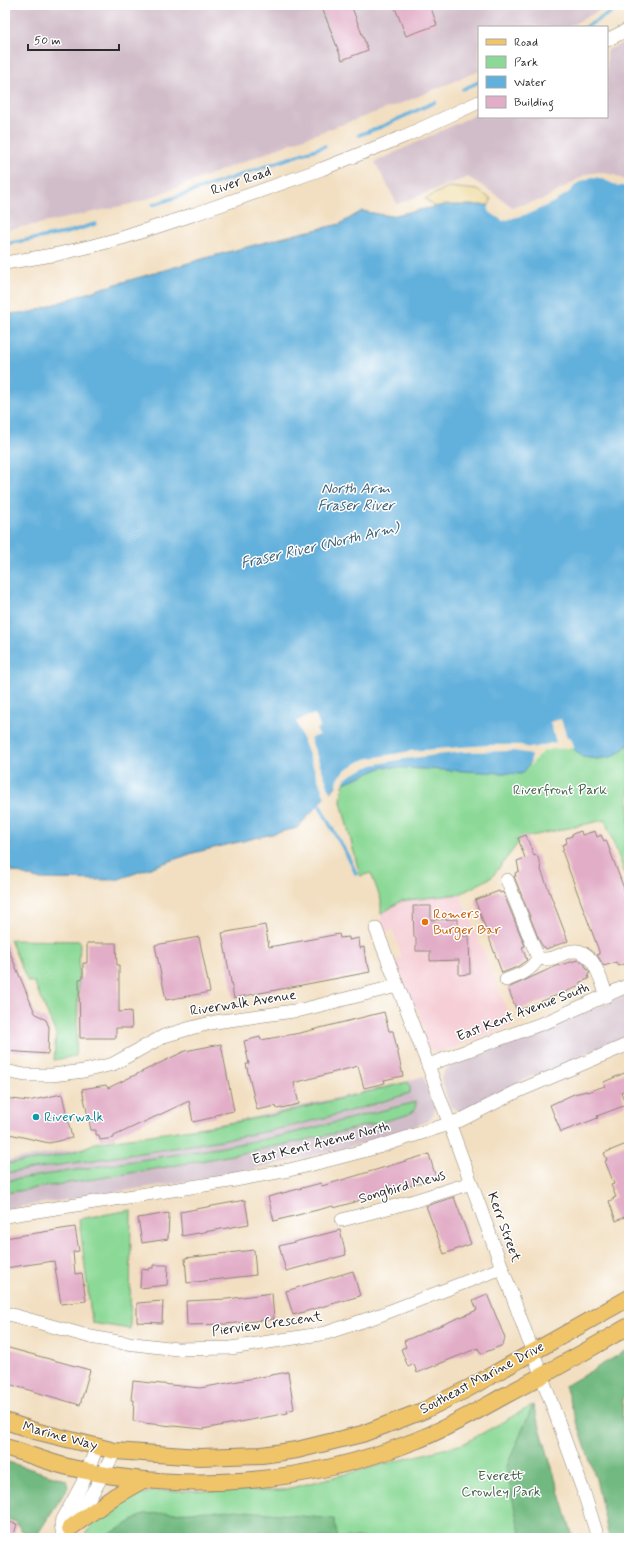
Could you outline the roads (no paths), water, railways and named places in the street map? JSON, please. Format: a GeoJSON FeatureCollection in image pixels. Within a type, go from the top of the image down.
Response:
{"type":"FeatureCollection","features":[{"type":"Feature","properties":{"kind":"main road","name":"Southeast Marine Drive"},"geometry":{"type":"LineString","coordinates":[[115,1451],[199,1457],[262,1455],[332,1442],[362,1434],[425,1410],[469,1388],[629,1298]]}},
{"type":"Feature","properties":{"kind":"main road","name":"Southeast Marine Drive"},"geometry":{"type":"LineString","coordinates":[[104,1474],[143,1480],[203,1483],[237,1482],[271,1479],[322,1470],[371,1457],[416,1441],[459,1421],[542,1376],[629,1326]]}},
{"type":"Feature","properties":{"kind":"main road","name":"Marine Way"},"geometry":{"type":"LineString","coordinates":[[5,1421],[35,1431],[115,1451]]}},
{"type":"Feature","properties":{"kind":"main road","name":"Marine Way"},"geometry":{"type":"LineString","coordinates":[[5,1447],[68,1467],[104,1474]]}},
{"type":"Feature","properties":{"kind":"main road"},"geometry":{"type":"LineString","coordinates":[[65,1535],[119,1494],[143,1480]]}},
{"type":"Feature","properties":{"kind":"street"},"geometry":{"type":"LineString","coordinates":[[608,40],[629,29]]}},
{"type":"Feature","properties":{"kind":"street","name":"River Road"},"geometry":{"type":"LineString","coordinates":[[5,263],[58,254],[92,246],[122,238],[192,215],[322,170],[405,136],[478,102]]}},
{"type":"Feature","properties":{"kind":"street"},"geometry":{"type":"LineString","coordinates":[[507,880],[538,958]]}},
{"type":"Feature","properties":{"kind":"street","name":"Kerr Street"},"geometry":{"type":"LineString","coordinates":[[376,929],[428,1065],[542,1376],[584,1493],[598,1538]]}},
{"type":"Feature","properties":{"kind":"street"},"geometry":{"type":"LineString","coordinates":[[538,958],[546,960],[568,952],[578,951],[586,954],[592,960],[607,996]]}},
{"type":"Feature","properties":{"kind":"street"},"geometry":{"type":"LineString","coordinates":[[506,980],[525,972],[534,965],[538,958]]}},
{"type":"Feature","properties":{"kind":"street","name":"East Kent Avenue South"},"geometry":{"type":"LineString","coordinates":[[428,1065],[549,1021],[629,985]]}},
{"type":"Feature","properties":{"kind":"street","name":"Riverwalk Avenue"},"geometry":{"type":"LineString","coordinates":[[5,1071],[25,1075],[52,1075],[84,1071],[113,1064],[164,1036],[191,1028],[215,1022],[301,1010],[397,986]]}},
{"type":"Feature","properties":{"kind":"street","name":"East Kent Avenue North"},"geometry":{"type":"LineString","coordinates":[[5,1216],[156,1193],[289,1170],[378,1147],[470,1116],[526,1088],[629,1044]]}},
{"type":"Feature","properties":{"kind":"street","name":"Songbird Mews"},"geometry":{"type":"LineString","coordinates":[[342,1220],[414,1202],[471,1183]]}},
{"type":"Feature","properties":{"kind":"street","name":"Pierview Crescent"},"geometry":{"type":"LineString","coordinates":[[5,1312],[91,1337],[118,1342],[176,1349],[231,1348],[326,1333],[380,1315],[502,1268]]}},
{"type":"Feature","properties":{"kind":"street"},"geometry":{"type":"LineString","coordinates":[[65,1535],[60,1523],[88,1471],[97,1447]]}},
{"type":"Feature","properties":{"kind":"street"},"geometry":{"type":"LineString","coordinates":[[65,1535],[104,1474],[115,1451]]}},
{"type":"Feature","properties":{"kind":"water","name":"North Arm Fraser River"},"geometry":{"type":"Polygon","coordinates":[[[597,175],[621,182],[629,180],[629,744],[620,752],[611,757],[597,759],[582,757],[571,746],[553,748],[537,755],[522,774],[384,767],[336,786],[297,828],[193,853],[116,880],[37,879],[5,869],[5,314],[32,312],[99,289],[209,257],[340,224],[362,211],[390,216],[444,205],[489,205],[501,216],[506,217],[545,202],[586,177],[597,175]]]}},
{"type":"Feature","properties":{"kind":"waterway"},"geometry":{"type":"LineString","coordinates":[[588,26],[623,5]]}},
{"type":"Feature","properties":{"kind":"waterway"},"geometry":{"type":"LineString","coordinates":[[463,89],[478,82]]}},
{"type":"Feature","properties":{"kind":"waterway"},"geometry":{"type":"LineString","coordinates":[[359,135],[383,126],[435,102]]}},
{"type":"Feature","properties":{"kind":"waterway"},"geometry":{"type":"LineString","coordinates":[[153,205],[325,146]]}},
{"type":"Feature","properties":{"kind":"waterway"},"geometry":{"type":"LineString","coordinates":[[5,244],[66,233],[95,224]]}},
{"type":"Feature","properties":{"kind":"waterway"},"geometry":{"type":"LineString","coordinates":[[318,801],[356,874]]}},
{"type":"Feature","properties":{"kind":"place","name":"Romers Burger Bar"},"geometry":{"type":"Point","coordinates":[425,922]}},
{"type":"Feature","properties":{"kind":"place","name":"Riverwalk"},"geometry":{"type":"Point","coordinates":[36,1117]}},
{"type":"Feature","properties":{"kind":"water label","name":"Fraser River (North Arm)"},"geometry":{"type":"Point","coordinates":[320,546]}},
{"type":"Feature","properties":{"kind":"park label","name":"Riverfront Park"},"geometry":{"type":"Point","coordinates":[560,790]}},
{"type":"Feature","properties":{"kind":"park label","name":"Everett Crowley Park"},"geometry":{"type":"Point","coordinates":[501,1484]}}]}
